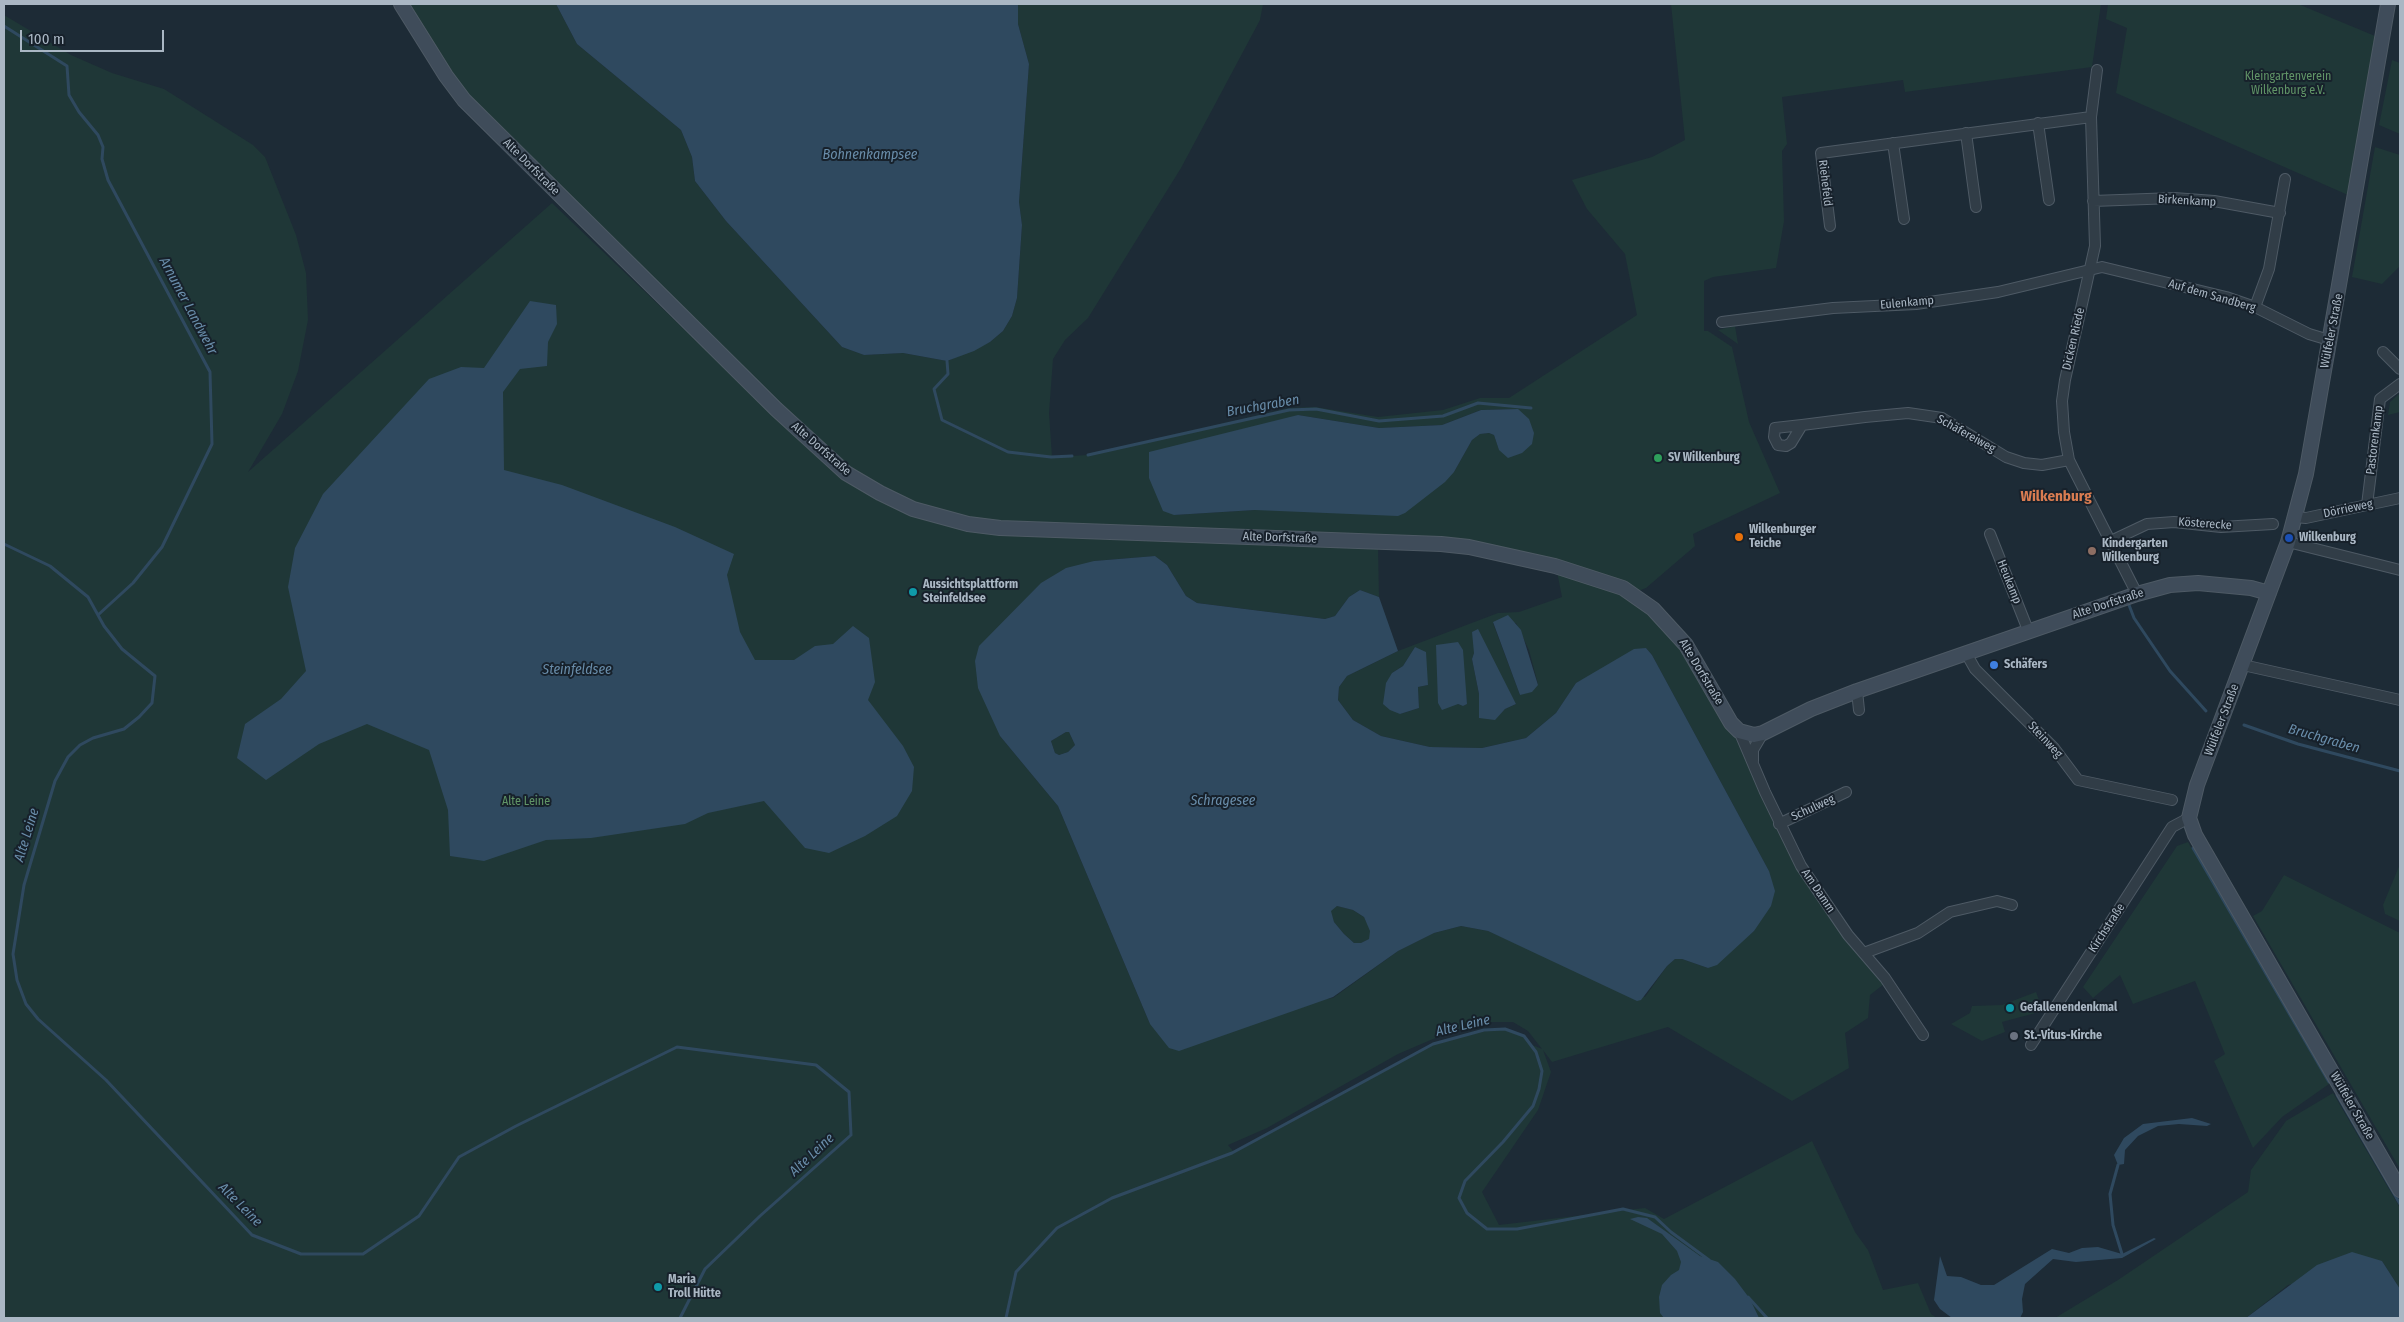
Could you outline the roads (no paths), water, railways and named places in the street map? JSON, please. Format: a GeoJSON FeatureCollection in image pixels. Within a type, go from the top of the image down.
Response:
{"type":"FeatureCollection","features":[{"type":"Feature","properties":{"kind":"street","name":"Alte Dorfstraße"},"geometry":{"type":"LineString","coordinates":[[401,4],[446,76],[481,117],[824,454],[846,472],[880,493],[913,508],[937,516],[968,524],[1000,528],[1440,544],[1469,547],[1555,566],[1623,588],[1653,609],[1686,645],[1731,722],[1739,731]]}},
{"type":"Feature","properties":{"kind":"street","name":"Wülfeler Straße"},"geometry":{"type":"LineString","coordinates":[[2388,4],[2306,474],[2296,517],[2243,665],[2197,785],[2189,818],[2195,835],[2400,1190]]}},
{"type":"Feature","properties":{"kind":"street","name":"Dicken Riede"},"geometry":{"type":"LineString","coordinates":[[2096,70],[2091,117],[2095,246],[2065,380],[2062,401],[2064,432],[2069,460],[2137,594]]}},
{"type":"Feature","properties":{"kind":"street","name":"Riehefeld"},"geometry":{"type":"LineString","coordinates":[[1830,226],[1821,153],[2091,117]]}},
{"type":"Feature","properties":{"kind":"street"},"geometry":{"type":"LineString","coordinates":[[2038,123],[2049,200]]}},
{"type":"Feature","properties":{"kind":"street"},"geometry":{"type":"LineString","coordinates":[[1966,133],[1976,207]]}},
{"type":"Feature","properties":{"kind":"street"},"geometry":{"type":"LineString","coordinates":[[1893,144],[1904,218]]}},
{"type":"Feature","properties":{"kind":"street"},"geometry":{"type":"LineString","coordinates":[[2255,307],[2269,269],[2285,179]]}},
{"type":"Feature","properties":{"kind":"street","name":"Birkenkamp"},"geometry":{"type":"LineString","coordinates":[[2093,201],[2174,198],[2214,201],[2280,213]]}},
{"type":"Feature","properties":{"kind":"street","name":"Auf dem Sandberg"},"geometry":{"type":"LineString","coordinates":[[2090,269],[2102,267],[2226,297],[2255,307],[2309,334],[2330,340]]}},
{"type":"Feature","properties":{"kind":"street","name":"Eulenkamp"},"geometry":{"type":"LineString","coordinates":[[1722,322],[1833,308],[1916,304],[1998,292],[2090,269]]}},
{"type":"Feature","properties":{"kind":"street"},"geometry":{"type":"LineString","coordinates":[[2383,352],[2400,369]]}},
{"type":"Feature","properties":{"kind":"street","name":"Pastorenkamp"},"geometry":{"type":"LineString","coordinates":[[2367,505],[2380,399],[2400,384]]}},
{"type":"Feature","properties":{"kind":"street","name":"Schäfereiweg"},"geometry":{"type":"LineString","coordinates":[[1802,425],[1908,412],[1926,414],[1942,418],[2006,457],[2024,463],[2042,465],[2069,460]]}},
{"type":"Feature","properties":{"kind":"street","name":"Dörrieweg"},"geometry":{"type":"LineString","coordinates":[[2296,517],[2306,518],[2400,498]]}},
{"type":"Feature","properties":{"kind":"street","name":"Kösterecke"},"geometry":{"type":"LineString","coordinates":[[2111,541],[2147,524],[2165,522],[2221,527],[2273,524]]}},
{"type":"Feature","properties":{"kind":"street","name":"Heukamp"},"geometry":{"type":"LineString","coordinates":[[1990,534],[2028,630]]}},
{"type":"Feature","properties":{"kind":"street"},"geometry":{"type":"LineString","coordinates":[[2288,542],[2400,570]]}},
{"type":"Feature","properties":{"kind":"street","name":"Alte Dorfstraße"},"geometry":{"type":"LineString","coordinates":[[1764,733],[1811,709],[1857,691],[2028,630],[2137,594],[2170,585],[2198,583],[2236,586],[2269,593]]}},
{"type":"Feature","properties":{"kind":"street","name":"Steinweg"},"geometry":{"type":"LineString","coordinates":[[1966,652],[1975,669],[2054,748],[2073,776],[2078,780],[2172,800]]}},
{"type":"Feature","properties":{"kind":"street"},"geometry":{"type":"LineString","coordinates":[[2243,665],[2400,700]]}},
{"type":"Feature","properties":{"kind":"street"},"geometry":{"type":"LineString","coordinates":[[1857,691],[1859,710]]}},
{"type":"Feature","properties":{"kind":"street"},"geometry":{"type":"LineString","coordinates":[[1739,731],[1754,735],[1764,733]]}},
{"type":"Feature","properties":{"kind":"street","name":"Am Damm"},"geometry":{"type":"LineString","coordinates":[[1739,731],[1779,824],[1801,866],[1848,935],[1885,978],[1924,1034]]}},
{"type":"Feature","properties":{"kind":"street"},"geometry":{"type":"LineString","coordinates":[[1753,764],[1753,750],[1764,733]]}},
{"type":"Feature","properties":{"kind":"street","name":"Schulweg"},"geometry":{"type":"LineString","coordinates":[[1779,824],[1846,792]]}},
{"type":"Feature","properties":{"kind":"street","name":"Kirchstraße"},"geometry":{"type":"LineString","coordinates":[[2032,1045],[2172,827],[2189,818]]}},
{"type":"Feature","properties":{"kind":"street"},"geometry":{"type":"LineString","coordinates":[[1864,954],[1918,933],[1950,912],[1997,901],[2012,905]]}},
{"type":"Feature","properties":{"kind":"water","name":"Bohnenkampsee"},"geometry":{"type":"Polygon","coordinates":[[[556,4],[1018,4],[1018,24],[1029,64],[1019,202],[1022,225],[1017,298],[1012,316],[1003,331],[990,342],[974,351],[947,361],[903,353],[864,355],[842,347],[726,221],[695,181],[692,157],[681,130],[577,44],[556,4]]]}},
{"type":"Feature","properties":{"kind":"water","name":"Steinfeldsee"},"geometry":{"type":"Polygon","coordinates":[[[530,301],[556,305],[557,324],[548,342],[547,366],[520,369],[503,392],[504,470],[562,485],[675,527],[734,554],[727,575],[740,632],[755,660],[794,660],[815,646],[833,644],[853,626],[869,638],[875,682],[868,700],[903,746],[914,767],[912,791],[897,816],[865,836],[829,853],[805,848],[764,801],[708,813],[685,824],[591,838],[546,840],[484,861],[450,856],[448,810],[429,750],[367,724],[319,744],[266,780],[237,758],[245,724],[281,699],[306,671],[288,587],[295,548],[323,494],[429,379],[461,367],[484,368],[530,301]]]}},
{"type":"Feature","properties":{"kind":"water"},"geometry":{"type":"Polygon","coordinates":[[[1518,409],[1529,419],[1534,433],[1532,444],[1522,453],[1508,458],[1499,450],[1494,435],[1489,433],[1480,434],[1472,440],[1454,472],[1445,482],[1405,513],[1398,516],[1255,510],[1174,515],[1163,511],[1149,478],[1149,452],[1298,415],[1379,428],[1442,425],[1481,410],[1518,409]]]}},
{"type":"Feature","properties":{"kind":"water","name":"Schragesee"},"geometry":{"type":"Polygon","coordinates":[[[1155,556],[1167,565],[1186,596],[1197,603],[1325,619],[1335,616],[1349,597],[1360,590],[1379,597],[1398,651],[1347,676],[1339,687],[1338,700],[1353,720],[1381,736],[1430,747],[1482,748],[1526,738],[1556,713],[1576,683],[1634,649],[1646,648],[1652,655],[1769,871],[1775,891],[1771,906],[1754,931],[1717,965],[1708,968],[1682,959],[1675,959],[1667,966],[1641,1000],[1637,1001],[1488,931],[1461,926],[1434,933],[1398,951],[1333,997],[1179,1051],[1169,1048],[1150,1024],[1058,806],[1000,736],[978,688],[975,661],[979,646],[1041,583],[1066,568],[1094,561],[1155,556]],[[1069,732],[1051,741],[1055,753],[1059,755],[1068,752],[1075,745],[1069,732]],[[1337,906],[1331,911],[1334,922],[1344,934],[1354,943],[1361,943],[1369,939],[1370,931],[1364,917],[1353,910],[1337,906]]]}},
{"type":"Feature","properties":{"kind":"water"},"geometry":{"type":"Polygon","coordinates":[[[1508,615],[1521,630],[1538,685],[1532,692],[1520,695],[1493,622],[1508,615]]]}},
{"type":"Feature","properties":{"kind":"water"},"geometry":{"type":"Polygon","coordinates":[[[1478,629],[1516,704],[1505,709],[1495,720],[1479,718],[1479,694],[1472,659],[1474,653],[1472,632],[1478,629]]]}},
{"type":"Feature","properties":{"kind":"water"},"geometry":{"type":"Polygon","coordinates":[[[1458,642],[1463,650],[1467,704],[1463,706],[1458,704],[1442,710],[1438,703],[1436,645],[1458,642]]]}},
{"type":"Feature","properties":{"kind":"water"},"geometry":{"type":"Polygon","coordinates":[[[1415,647],[1426,652],[1428,685],[1418,687],[1419,708],[1400,714],[1390,710],[1383,704],[1386,683],[1392,673],[1403,666],[1415,647]]]}},
{"type":"Feature","properties":{"kind":"water"},"geometry":{"type":"Polygon","coordinates":[[[2192,1118],[2211,1124],[2207,1126],[2179,1124],[2158,1126],[2138,1136],[2125,1150],[2124,1164],[2118,1165],[2114,1155],[2124,1138],[2143,1124],[2192,1118]]]}},
{"type":"Feature","properties":{"kind":"water"},"geometry":{"type":"Polygon","coordinates":[[[1638,1217],[1647,1218],[1700,1256],[1718,1262],[1735,1279],[1750,1299],[1759,1318],[1664,1318],[1660,1313],[1659,1297],[1662,1285],[1671,1275],[1679,1270],[1681,1262],[1677,1251],[1662,1234],[1630,1219],[1638,1217]]]}},
{"type":"Feature","properties":{"kind":"water"},"geometry":{"type":"Polygon","coordinates":[[[2154,1238],[2156,1239],[2122,1258],[2076,1262],[2053,1259],[2025,1284],[2022,1299],[2023,1312],[2020,1318],[1952,1318],[1940,1309],[1934,1300],[1940,1256],[1947,1276],[1961,1277],[1981,1285],[1994,1285],[2052,1249],[2069,1253],[2082,1248],[2098,1247],[2122,1254],[2154,1238]]]}},
{"type":"Feature","properties":{"kind":"water"},"geometry":{"type":"Polygon","coordinates":[[[2352,1252],[2382,1261],[2400,1289],[2400,1318],[2246,1318],[2317,1265],[2352,1252]]]}},
{"type":"Feature","properties":{"kind":"waterway","name":"Arnumer Landwehr"},"geometry":{"type":"LineString","coordinates":[[4,26],[67,66],[69,95],[79,112],[98,135],[103,147],[102,159],[108,180],[210,372],[212,444],[162,547],[133,583],[98,615]]}},
{"type":"Feature","properties":{"kind":"waterway","name":"Bruchgraben"},"geometry":{"type":"LineString","coordinates":[[947,361],[948,374],[934,389],[942,420],[1008,452],[1051,457],[1072,456]]}},
{"type":"Feature","properties":{"kind":"waterway","name":"Bruchgraben"},"geometry":{"type":"LineString","coordinates":[[1088,455],[1289,410],[1316,409],[1379,421],[1443,416],[1478,403],[1531,408]]}},
{"type":"Feature","properties":{"kind":"waterway","name":"Alte Leine"},"geometry":{"type":"LineString","coordinates":[[4,544],[50,566],[88,597],[104,626],[122,649],[155,676],[152,703],[139,717],[124,729],[93,738],[80,745],[68,757],[55,781],[24,885],[13,954],[17,980],[26,1004],[38,1019],[106,1080],[252,1235],[301,1254],[363,1254],[419,1216],[459,1157],[516,1126],[677,1047],[816,1065],[849,1092],[851,1135],[760,1216],[705,1269],[680,1318]]}},
{"type":"Feature","properties":{"kind":"waterway","name":"Bruchgraben"},"geometry":{"type":"LineString","coordinates":[[2129,605],[2134,618],[2170,671],[2206,711]]}},
{"type":"Feature","properties":{"kind":"waterway","name":"Bruchgraben"},"geometry":{"type":"LineString","coordinates":[[2244,725],[2298,744],[2400,771]]}},
{"type":"Feature","properties":{"kind":"waterway"},"geometry":{"type":"LineString","coordinates":[[2193,848],[2329,1082]]}},
{"type":"Feature","properties":{"kind":"waterway","name":"Alte Leine"},"geometry":{"type":"LineString","coordinates":[[1006,1318],[1016,1272],[1057,1228],[1112,1198],[1232,1153],[1433,1044],[1484,1030],[1505,1029],[1524,1036],[1536,1052],[1542,1071],[1539,1089],[1533,1106],[1503,1142],[1465,1181],[1459,1198],[1467,1213],[1487,1229],[1517,1229],[1623,1209],[1655,1217],[1671,1232],[1709,1260]]}},
{"type":"Feature","properties":{"kind":"waterway"},"geometry":{"type":"LineString","coordinates":[[2337,1095],[2400,1204]]}},
{"type":"Feature","properties":{"kind":"waterway"},"geometry":{"type":"LineString","coordinates":[[2118,1165],[2110,1194],[2113,1225],[2122,1254]]}},
{"type":"Feature","properties":{"kind":"waterway","name":"Alte Leine"},"geometry":{"type":"LineString","coordinates":[[1748,1297],[1767,1318]]}},
{"type":"Feature","properties":{"kind":"place","name":"SV Wilkenburg"},"geometry":{"type":"Point","coordinates":[1658,458]}},
{"type":"Feature","properties":{"kind":"place","name":"Wilkenburger Teiche"},"geometry":{"type":"Point","coordinates":[1739,537]}},
{"type":"Feature","properties":{"kind":"place","name":"Wilkenburg"},"geometry":{"type":"Point","coordinates":[2289,538]}},
{"type":"Feature","properties":{"kind":"place","name":"Kindergarten Wilkenburg"},"geometry":{"type":"Point","coordinates":[2092,551]}},
{"type":"Feature","properties":{"kind":"place","name":"Aussichtsplattform Steinfeldsee"},"geometry":{"type":"Point","coordinates":[913,592]}},
{"type":"Feature","properties":{"kind":"place","name":"Schäfers"},"geometry":{"type":"Point","coordinates":[1994,665]}},
{"type":"Feature","properties":{"kind":"place","name":"Gefallenendenkmal"},"geometry":{"type":"Point","coordinates":[2010,1008]}},
{"type":"Feature","properties":{"kind":"place","name":"St.-Vitus-Kirche"},"geometry":{"type":"Point","coordinates":[2014,1036]}},
{"type":"Feature","properties":{"kind":"place","name":"Maria Troll Hütte"},"geometry":{"type":"Point","coordinates":[658,1287]}},
{"type":"Feature","properties":{"kind":"district","name":"Wilkenburg"},"geometry":{"type":"Point","coordinates":[2056,497]}},
{"type":"Feature","properties":{"kind":"park label","name":"Kleingartenverein Wilkenburg e.V."},"geometry":{"type":"Point","coordinates":[2288,84]}}]}
